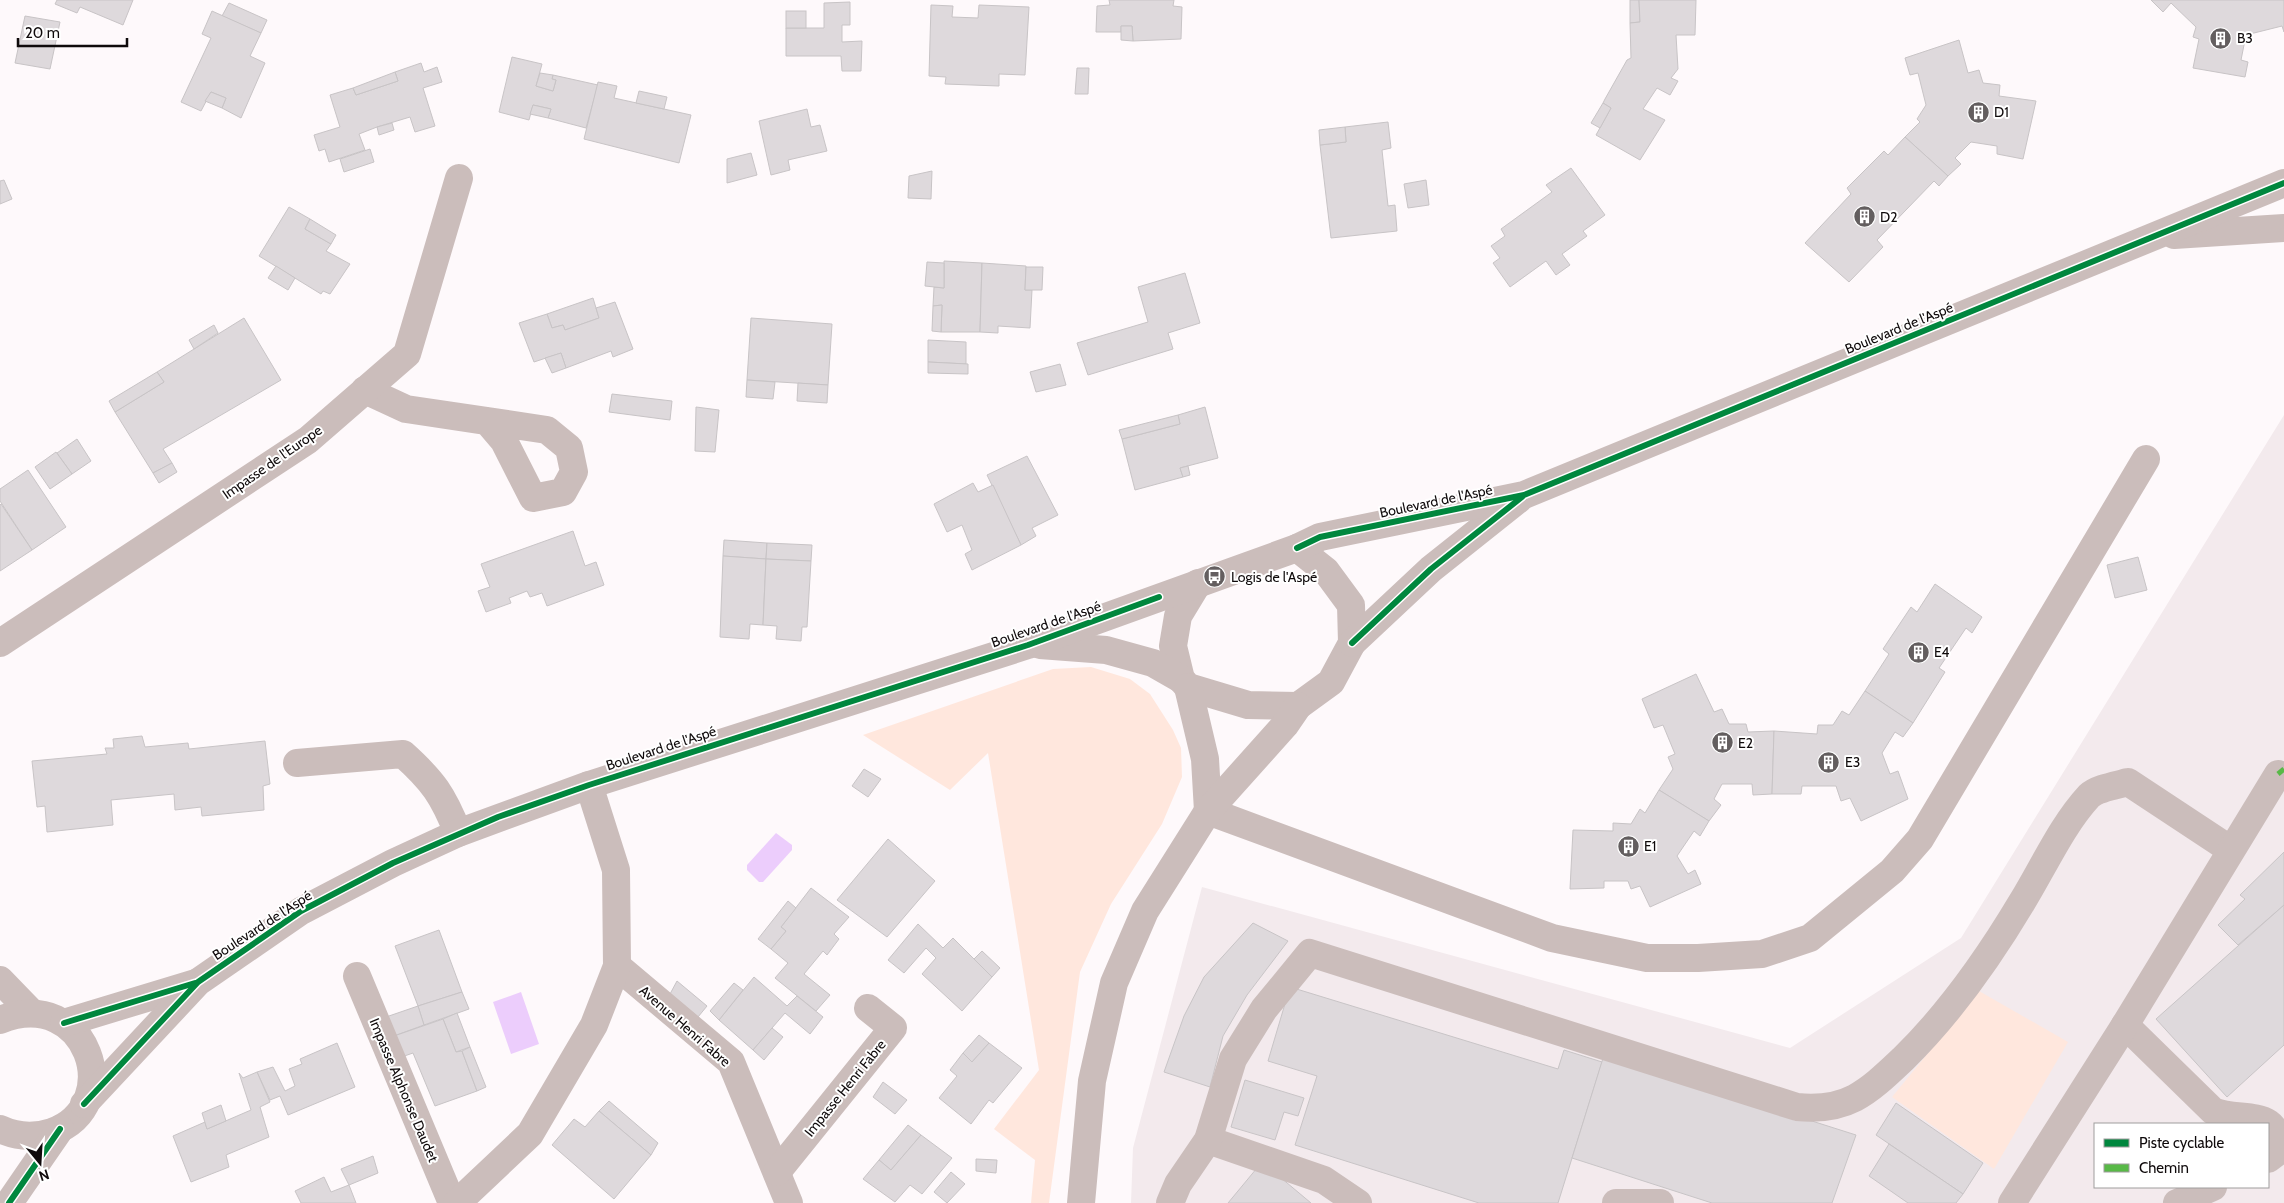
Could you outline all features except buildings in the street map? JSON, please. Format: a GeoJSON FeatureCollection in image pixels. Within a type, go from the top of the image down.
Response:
{"type":"FeatureCollection","features":[{"type":"Feature","properties":{"kind":"street","name":"Impasse de l'Europe"},"geometry":{"type":"LineString","coordinates":[[0,643],[308,440],[407,354],[459,178]]}},
{"type":"Feature","properties":{"kind":"street","name":"Boulevard de l'Aspé"},"geometry":{"type":"LineString","coordinates":[[1297,548],[1320,537],[1524,495],[2284,183]]}},
{"type":"Feature","properties":{"kind":"street"},"geometry":{"type":"LineString","coordinates":[[2152,237],[2284,228]]}},
{"type":"Feature","properties":{"kind":"street"},"geometry":{"type":"LineString","coordinates":[[365,390],[406,408],[487,421]]}},
{"type":"Feature","properties":{"kind":"street"},"geometry":{"type":"LineString","coordinates":[[1208,811],[1552,938],[1647,958],[1698,958],[1762,954],[1810,938],[1892,872],[1920,839],[2146,459]]}},
{"type":"Feature","properties":{"kind":"street","name":"Boulevard de l'Aspé"},"geometry":{"type":"LineString","coordinates":[[1352,643],[1431,569],[1524,495]]}},
{"type":"Feature","properties":{"kind":"street"},"geometry":{"type":"LineString","coordinates":[[1081,1203],[1092,1081],[1114,983],[1145,911],[1208,811],[1285,725],[1298,706],[1331,682],[1352,643],[1351,605],[1326,572],[1297,548],[1198,583],[1178,616],[1173,646],[1205,759],[1208,811]]}},
{"type":"Feature","properties":{"kind":"street","name":"Boulevard de l'Aspé"},"geometry":{"type":"LineString","coordinates":[[60,1129],[74,1118],[84,1104],[198,982],[301,911],[393,863],[458,833],[589,785],[1028,645],[1198,583]]}},
{"type":"Feature","properties":{"kind":"street","name":"Boulevard de l'Aspé"},"geometry":{"type":"LineString","coordinates":[[1028,645],[1106,650],[1153,663],[1184,683]]}},
{"type":"Feature","properties":{"kind":"street"},"geometry":{"type":"LineString","coordinates":[[1184,683],[1248,705],[1298,706]]}},
{"type":"Feature","properties":{"kind":"street"},"geometry":{"type":"LineString","coordinates":[[297,763],[403,754],[429,778],[447,806],[458,833]]}},
{"type":"Feature","properties":{"kind":"street"},"geometry":{"type":"LineString","coordinates":[[2012,1203],[2125,1025],[2278,774]]}},
{"type":"Feature","properties":{"kind":"street"},"geometry":{"type":"LineString","coordinates":[[1170,1203],[1178,1184],[1208,1140],[1233,1059],[1264,1009],[1310,953],[1798,1107],[1816,1109],[1840,1106],[1871,1089],[1927,1035],[1974,978],[2062,834],[2091,794],[2128,782],[2231,850]]}},
{"type":"Feature","properties":{"kind":"street"},"geometry":{"type":"LineString","coordinates":[[456,1203],[530,1134],[594,1025],[617,966],[616,870],[589,785]]}},
{"type":"Feature","properties":{"kind":"street","name":"Avenue Henri Fabre"},"geometry":{"type":"LineString","coordinates":[[617,966],[731,1062],[789,1203]]}},
{"type":"Feature","properties":{"kind":"street","name":"Impasse Alphonse Daudet"},"geometry":{"type":"LineString","coordinates":[[357,976],[452,1203]]}},
{"type":"Feature","properties":{"kind":"street"},"geometry":{"type":"LineString","coordinates":[[0,980],[30,1012]]}},
{"type":"Feature","properties":{"kind":"street","name":"Boulevard de l'Aspé"},"geometry":{"type":"LineString","coordinates":[[64,1023],[198,982]]}},
{"type":"Feature","properties":{"kind":"street","name":"Impasse Henri Fabre"},"geometry":{"type":"LineString","coordinates":[[777,1172],[893,1028],[868,1008]]}},
{"type":"Feature","properties":{"kind":"street"},"geometry":{"type":"LineString","coordinates":[[0,1020],[30,1012],[48,1015],[64,1023],[78,1035],[87,1051],[92,1069],[91,1087],[84,1104]]}},
{"type":"Feature","properties":{"kind":"street"},"geometry":{"type":"LineString","coordinates":[[2125,1025],[2213,1111],[2223,1116],[2258,1118],[2268,1123]]}},
{"type":"Feature","properties":{"kind":"street"},"geometry":{"type":"LineString","coordinates":[[2269,1124],[2280,1138],[2276,1153],[2269,1158]]}},
{"type":"Feature","properties":{"kind":"street"},"geometry":{"type":"LineString","coordinates":[[0,1129],[26,1137],[43,1135],[60,1129]]}},
{"type":"Feature","properties":{"kind":"street"},"geometry":{"type":"LineString","coordinates":[[9,1203],[60,1129]]}},
{"type":"Feature","properties":{"kind":"street"},"geometry":{"type":"LineString","coordinates":[[1208,1140],[1324,1180],[1358,1203]]}},
{"type":"Feature","properties":{"kind":"street"},"geometry":{"type":"LineString","coordinates":[[2177,1203],[2211,1188]]}},
{"type":"Feature","properties":{"kind":"street"},"geometry":{"type":"LineString","coordinates":[[1616,1203],[1660,1203]]}},
{"type":"Feature","properties":{"kind":"shaded area"},"geometry":{"type":"Polygon","coordinates":[[[2284,415],[2284,1203],[1131,1203],[1133,1148],[1202,887],[1790,1048],[1961,938],[2284,415]]]}},
{"type":"Feature","properties":{"kind":"shaded area"},"geometry":{"type":"Polygon","coordinates":[[[1091,667],[1130,679],[1150,694],[1173,730],[1181,748],[1182,777],[1162,824],[1111,904],[1080,972],[1049,1203],[1031,1203],[1035,1160],[994,1129],[1039,1070],[988,753],[950,790],[863,735],[1053,669],[1091,667]]]}},
{"type":"Feature","properties":{"kind":"shaded area"},"geometry":{"type":"Polygon","coordinates":[[[776,833],[792,845],[792,850],[763,882],[759,882],[747,870],[747,865],[776,833]]]}},
{"type":"Feature","properties":{"kind":"shaded area"},"geometry":{"type":"Polygon","coordinates":[[[1979,991],[2068,1042],[1994,1169],[1892,1097],[1979,991]]]}},
{"type":"Feature","properties":{"kind":"shaded area"},"geometry":{"type":"Polygon","coordinates":[[[521,992],[539,1044],[511,1054],[493,1002],[521,992]]]}},
{"type":"Feature","properties":{"kind":"marked path"},"geometry":{"type":"LineString","coordinates":[[2278,774],[2284,769]]}},
{"type":"Feature","properties":{"kind":"cycle path"},"geometry":{"type":"LineString","coordinates":[[1297,548],[1320,537],[1524,495],[2284,183]]}},
{"type":"Feature","properties":{"kind":"cycle path"},"geometry":{"type":"LineString","coordinates":[[1352,643],[1431,569],[1522,497]]}},
{"type":"Feature","properties":{"kind":"cycle path"},"geometry":{"type":"LineString","coordinates":[[84,1104],[198,982],[301,911],[393,863],[498,817],[589,785],[1028,645],[1159,597]]}},
{"type":"Feature","properties":{"kind":"cycle path"},"geometry":{"type":"LineString","coordinates":[[64,1023],[195,983]]}},
{"type":"Feature","properties":{"kind":"cycle path"},"geometry":{"type":"LineString","coordinates":[[9,1203],[60,1129]]}},
{"type":"Feature","properties":{"kind":"place","name":"B3"},"geometry":{"type":"Point","coordinates":[2221,38]}},
{"type":"Feature","properties":{"kind":"place","name":"D1"},"geometry":{"type":"Point","coordinates":[1978,112]}},
{"type":"Feature","properties":{"kind":"place","name":"D2"},"geometry":{"type":"Point","coordinates":[1864,217]}},
{"type":"Feature","properties":{"kind":"place","name":"Logis de l'Aspé"},"geometry":{"type":"Point","coordinates":[1215,577]}},
{"type":"Feature","properties":{"kind":"place","name":"E4"},"geometry":{"type":"Point","coordinates":[1918,652]}},
{"type":"Feature","properties":{"kind":"place","name":"E2"},"geometry":{"type":"Point","coordinates":[1722,743]}},
{"type":"Feature","properties":{"kind":"place","name":"E3"},"geometry":{"type":"Point","coordinates":[1829,762]}},
{"type":"Feature","properties":{"kind":"place","name":"E1"},"geometry":{"type":"Point","coordinates":[1628,846]}}]}
